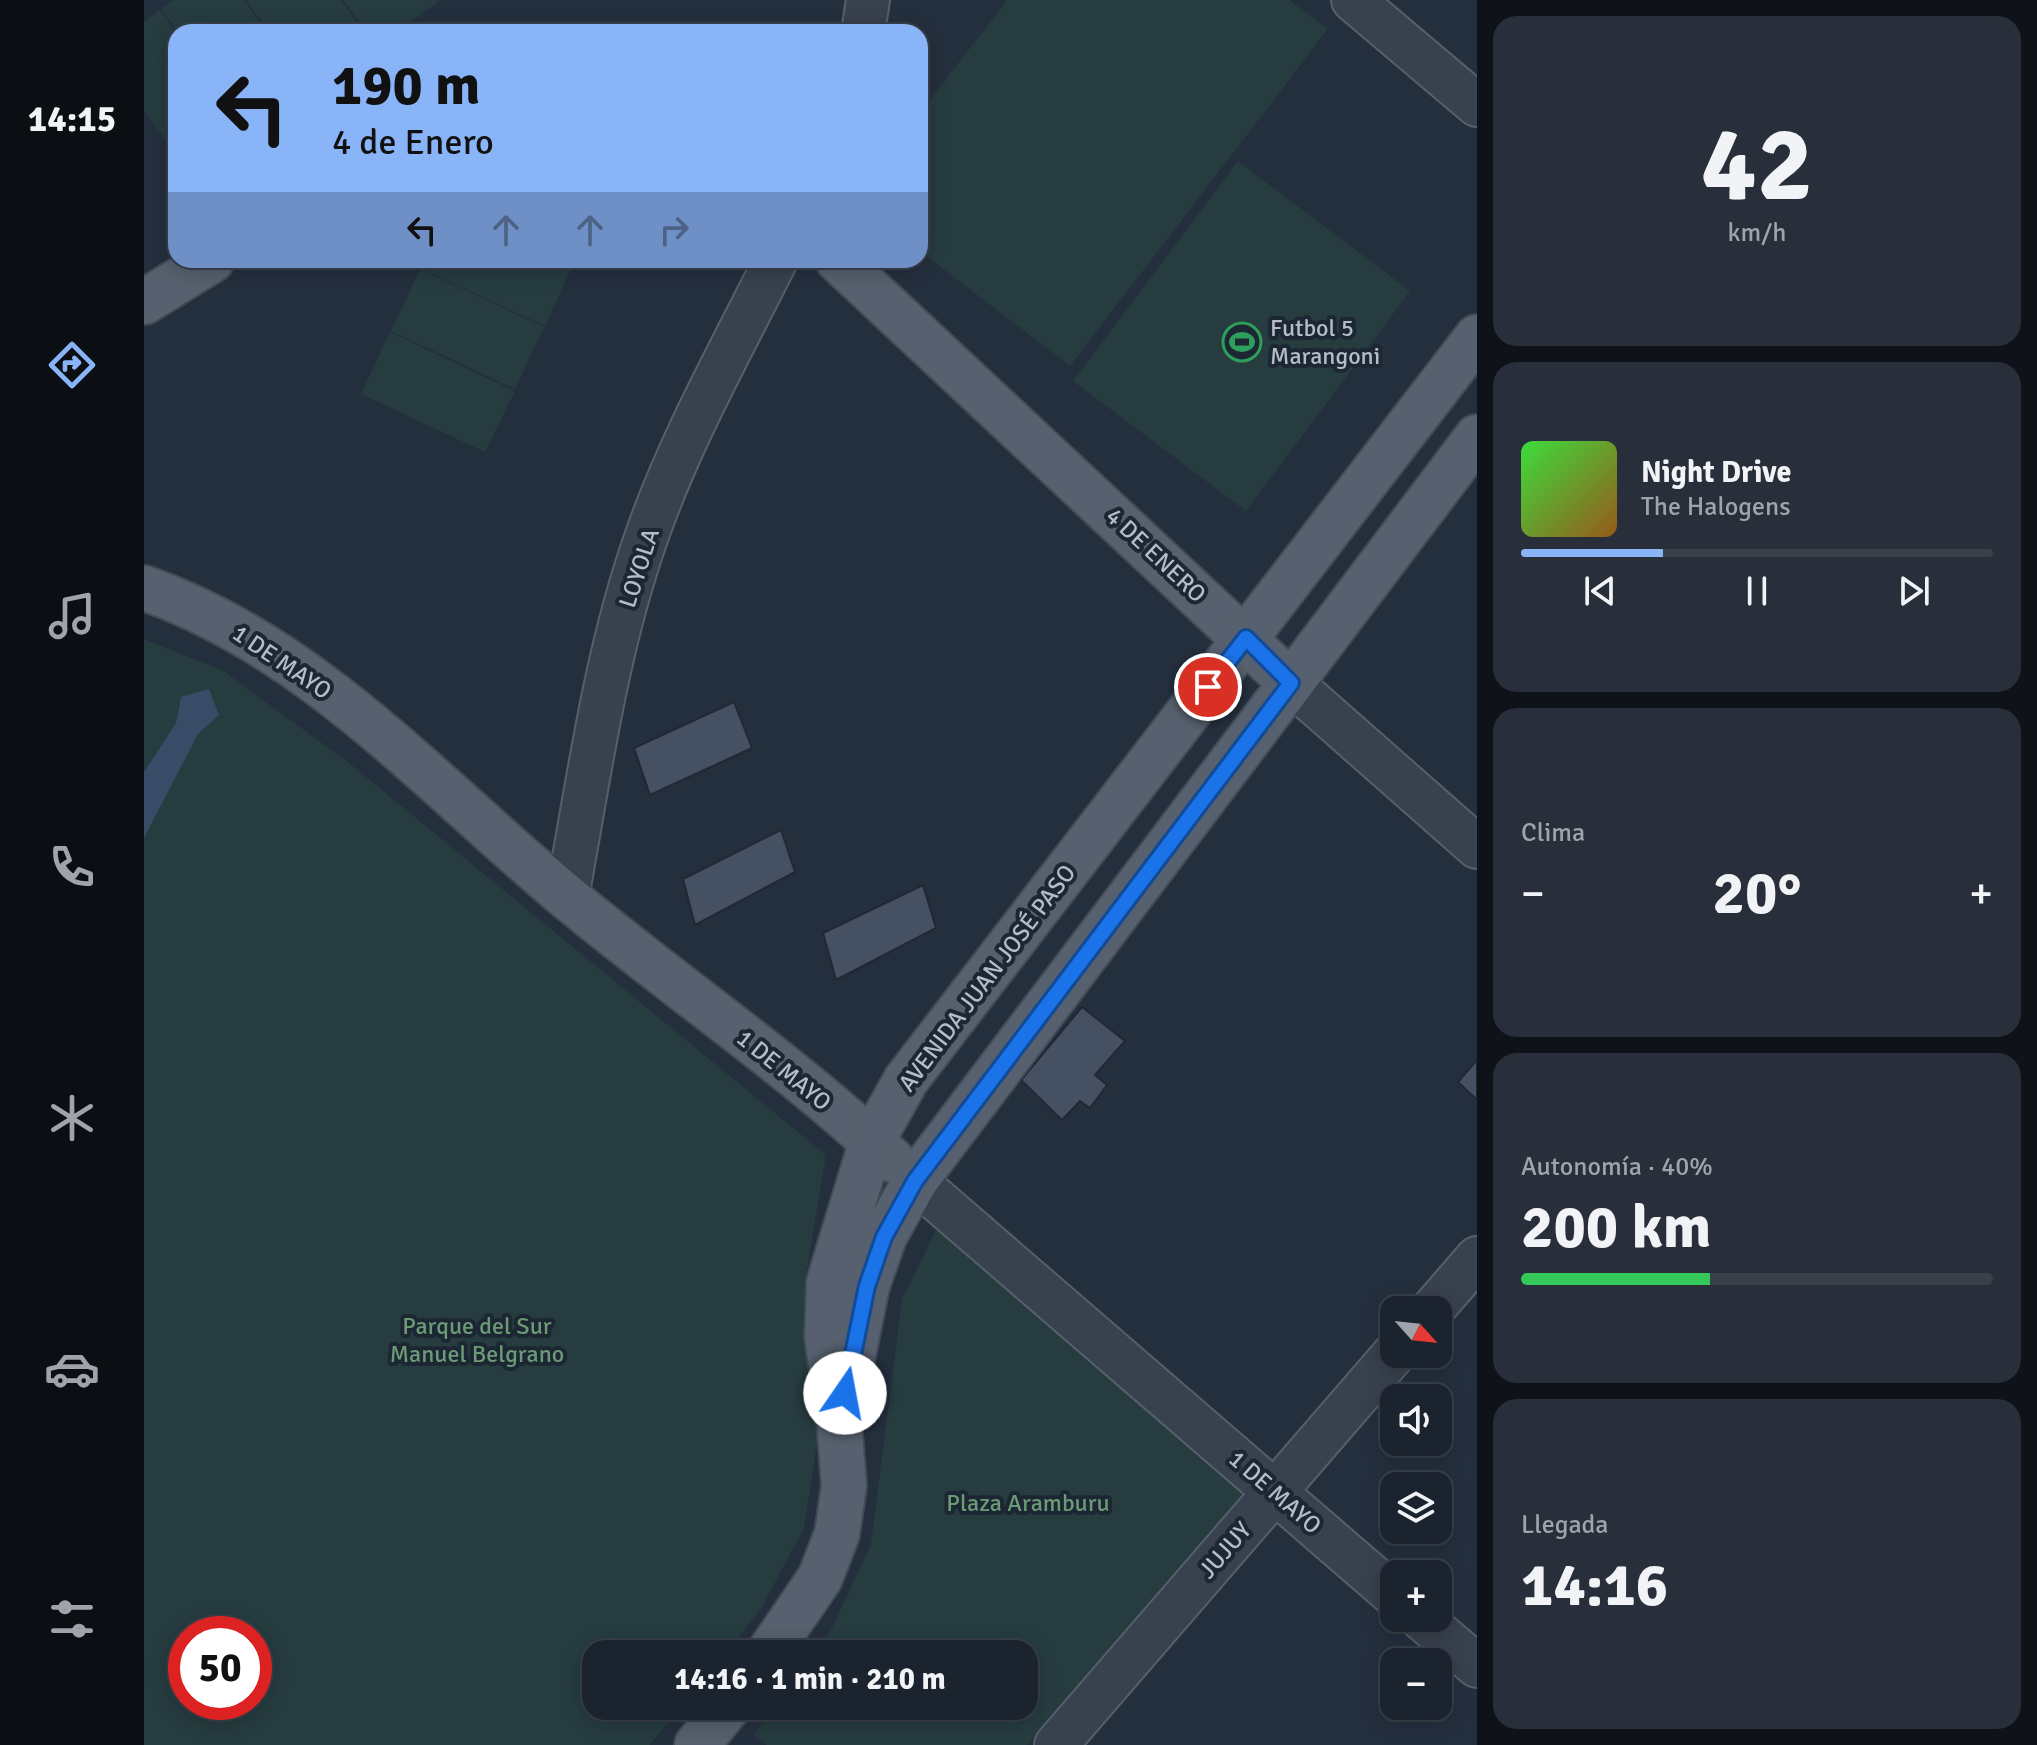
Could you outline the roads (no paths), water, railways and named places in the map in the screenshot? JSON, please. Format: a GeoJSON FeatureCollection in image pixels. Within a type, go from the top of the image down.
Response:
{"type":"FeatureCollection","features":[{"type":"Feature","properties":{"kind":"main road"},"geometry":{"type":"LineString","coordinates":[[144,302],[199,268]]}},
{"type":"Feature","properties":{"kind":"main road","name":"4 DE ENERO"},"geometry":{"type":"LineString","coordinates":[[847,268],[1291,683]]}},
{"type":"Feature","properties":{"kind":"main road","name":"AVENIDA JUAN JOSÉ PASO"},"geometry":{"type":"LineString","coordinates":[[839,1420],[827,1337],[829,1282],[872,1141],[906,1080],[1477,337]]}},
{"type":"Feature","properties":{"kind":"main road"},"geometry":{"type":"LineString","coordinates":[[778,1640],[820,1578],[837,1534],[844,1486],[839,1420],[867,1286],[884,1237],[915,1181],[1477,437]]}},
{"type":"Feature","properties":{"kind":"main road","name":"1 DE MAYO"},"geometry":{"type":"LineString","coordinates":[[144,588],[224,623],[292,664],[371,724],[567,897],[872,1141],[915,1181]]}},
{"type":"Feature","properties":{"kind":"street"},"geometry":{"type":"LineString","coordinates":[[864,24],[868,0]]}},
{"type":"Feature","properties":{"kind":"street"},"geometry":{"type":"LineString","coordinates":[[1353,0],[1477,105]]}},
{"type":"Feature","properties":{"kind":"street","name":"LOYOLA"},"geometry":{"type":"LineString","coordinates":[[567,897],[607,677],[645,540],[696,419],[772,268]]}},
{"type":"Feature","properties":{"kind":"street","name":"4 DE ENERO"},"geometry":{"type":"LineString","coordinates":[[1291,683],[1477,847]]}},
{"type":"Feature","properties":{"kind":"street","name":"1 DE MAYO"},"geometry":{"type":"LineString","coordinates":[[915,1181],[1380,1583]]}},
{"type":"Feature","properties":{"kind":"street"},"geometry":{"type":"LineString","coordinates":[[1444,1296],[1477,1258]]}},
{"type":"Feature","properties":{"kind":"street","name":"JUJUY"},"geometry":{"type":"LineString","coordinates":[[1056,1745],[1382,1368]]}},
{"type":"Feature","properties":{"kind":"street"},"geometry":{"type":"LineString","coordinates":[[1437,1632],[1477,1666]]}},
{"type":"Feature","properties":{"kind":"water"},"geometry":{"type":"Polygon","coordinates":[[[209,689],[219,715],[198,734],[144,838],[144,772],[176,723],[181,697],[209,689]]]}},
{"type":"Feature","properties":{"kind":"place","name":"Futbol 5 Marangoni"},"geometry":{"type":"Point","coordinates":[1242,342]}},
{"type":"Feature","properties":{"kind":"park label","name":"Parque del Sur Manuel Belgrano"},"geometry":{"type":"Point","coordinates":[477,1340]}},
{"type":"Feature","properties":{"kind":"park label","name":"Plaza Aramburu"},"geometry":{"type":"Point","coordinates":[1028,1503]}}]}
